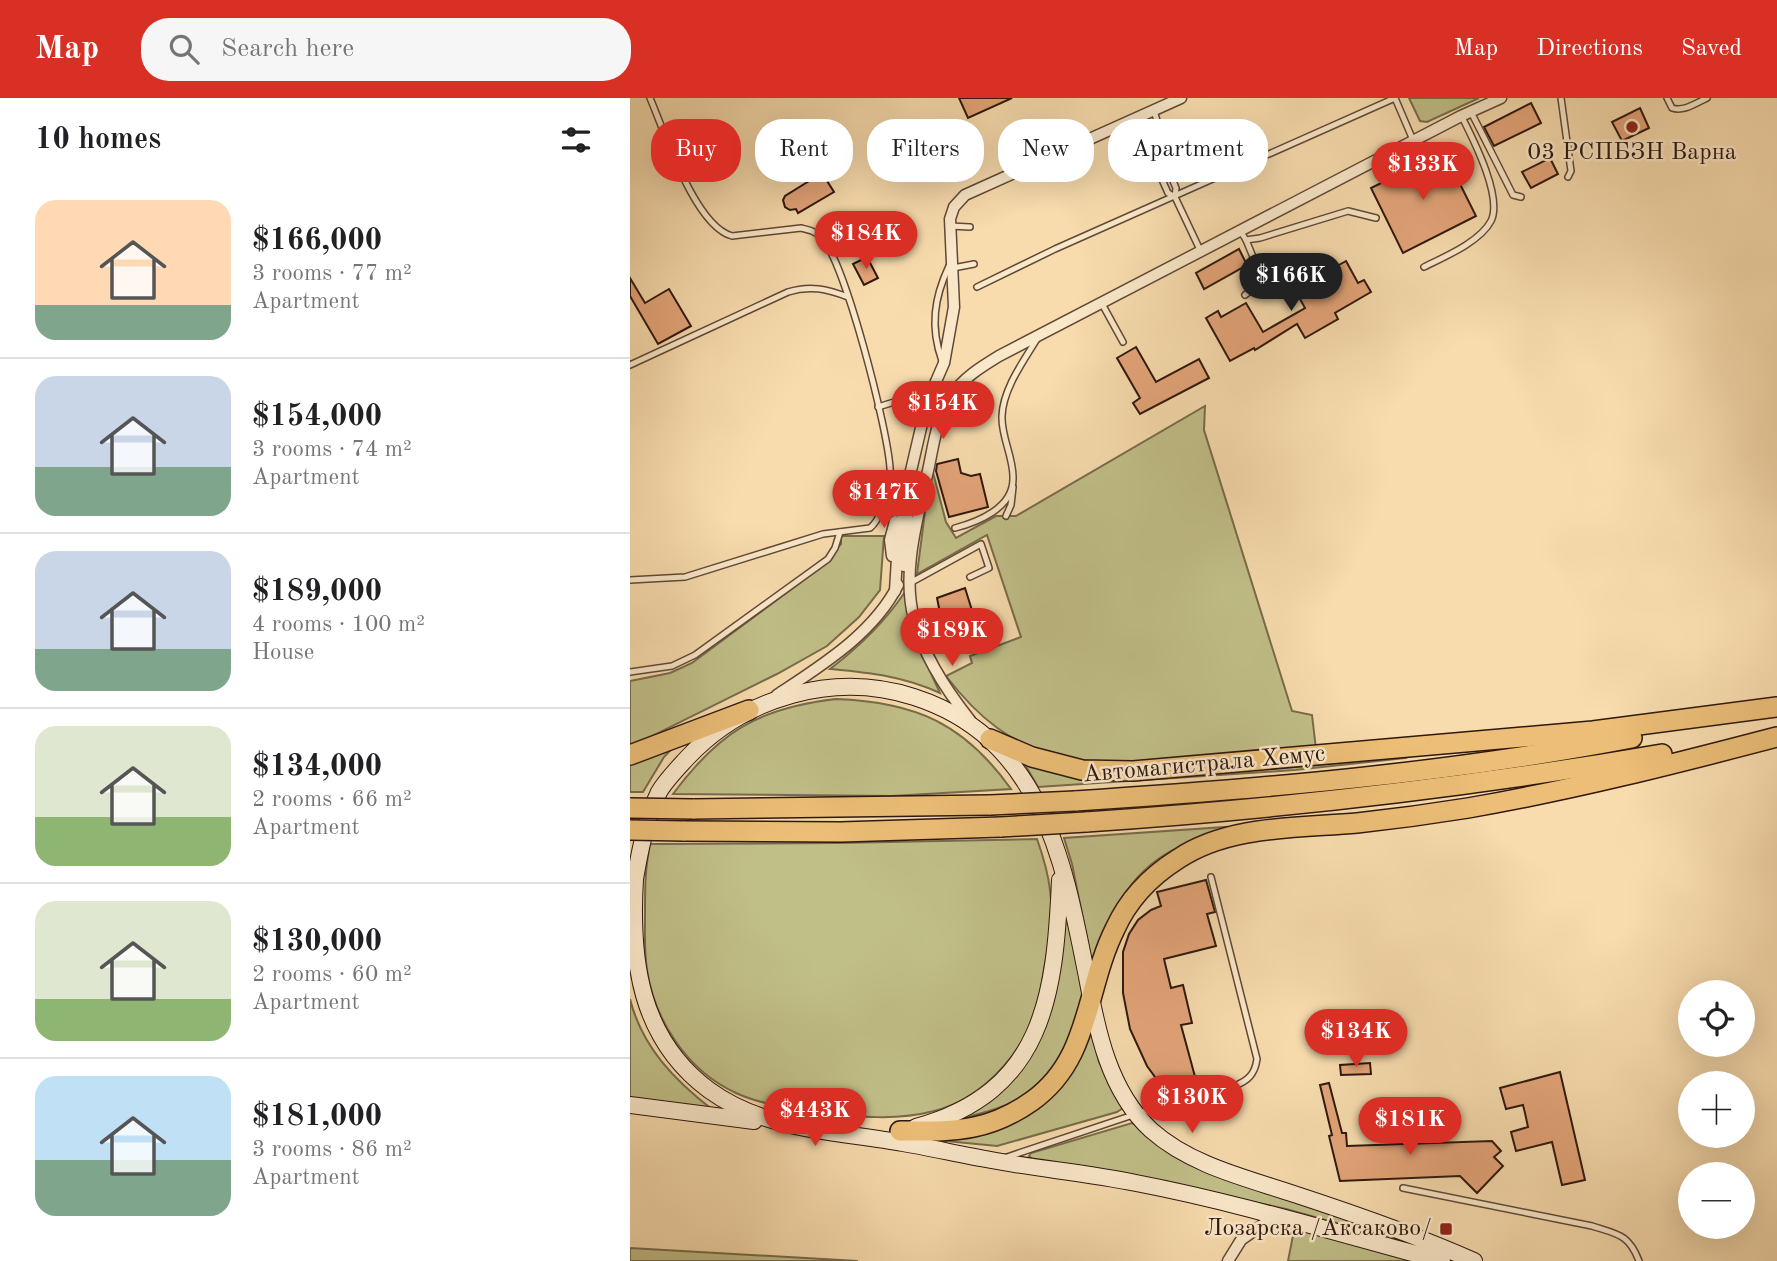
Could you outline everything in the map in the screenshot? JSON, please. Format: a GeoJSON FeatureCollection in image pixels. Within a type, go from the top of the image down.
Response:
{"type":"FeatureCollection","features":[{"type":"Feature","properties":{"kind":"highway"},"geometry":{"type":"LineString","coordinates":[[630,755],[749,709]]}},
{"type":"Feature","properties":{"kind":"highway"},"geometry":{"type":"LineString","coordinates":[[990,739],[1032,757],[1082,770],[1133,771],[1593,731],[1777,709]]}},
{"type":"Feature","properties":{"kind":"highway","name":"Автомагистрала Хемус"},"geometry":{"type":"LineString","coordinates":[[630,808],[990,805],[1197,793],[1505,759],[1604,744],[1777,709]]}},
{"type":"Feature","properties":{"kind":"highway"},"geometry":{"type":"LineString","coordinates":[[900,1131],[975,1127],[1022,1108],[1056,1081],[1081,1035],[1102,961],[1126,908],[1149,880],[1178,858],[1197,848],[1254,832],[1377,821],[1555,793],[1777,735]]}},
{"type":"Feature","properties":{"kind":"highway","name":"Автомагистрала Хемус"},"geometry":{"type":"LineString","coordinates":[[630,830],[841,832],[1001,827],[1298,805],[1480,784],[1777,735]]}},
{"type":"Feature","properties":{"kind":"main road"},"geometry":{"type":"LineString","coordinates":[[630,844],[661,789],[700,744],[749,709],[772,699],[835,688],[889,690],[919,698],[974,726],[1008,757],[1030,788],[1053,837],[1076,919],[1106,1059],[1136,1114],[1155,1134],[1184,1152],[1229,1173],[1400,1231],[1474,1261]]}},
{"type":"Feature","properties":{"kind":"main road"},"geometry":{"type":"LineString","coordinates":[[661,789],[640,846],[632,906],[632,942],[643,1002],[666,1048],[708,1089],[735,1107],[781,1124]]}},
{"type":"Feature","properties":{"kind":"main road"},"geometry":{"type":"LineString","coordinates":[[855,1135],[900,1131],[938,1121],[985,1096],[1007,1076],[1024,1054],[1037,1031],[1054,968],[1060,864]]}},
{"type":"Feature","properties":{"kind":"main road"},"geometry":{"type":"LineString","coordinates":[[630,1105],[855,1135],[994,1161],[1133,1182],[1272,1213],[1442,1261]]}},
{"type":"Feature","properties":{"kind":"street"},"geometry":{"type":"LineString","coordinates":[[1135,119],[1181,98]]}},
{"type":"Feature","properties":{"kind":"street"},"geometry":{"type":"LineString","coordinates":[[974,726],[943,684],[927,654],[914,619],[910,583],[910,567],[934,434],[951,395],[980,367],[1201,252],[1244,236],[1466,114],[1501,98]]}},
{"type":"Feature","properties":{"kind":"street"},"geometry":{"type":"LineString","coordinates":[[772,699],[856,638],[887,604],[895,591],[890,540],[928,402],[944,363],[954,307],[951,213],[965,195],[1108,131]]}},
{"type":"Feature","properties":{"kind":"street"},"geometry":{"type":"LineString","coordinates":[[1228,1261],[1241,1240],[1265,1223],[1272,1213]]}},
{"type":"Feature","properties":{"kind":"lane"},"geometry":{"type":"LineString","coordinates":[[630,580],[685,577],[823,534],[863,530],[874,525],[890,484],[888,453],[878,407],[848,297],[831,252],[822,237],[801,228],[732,236],[722,233],[712,225],[694,197],[650,98]]}},
{"type":"Feature","properties":{"kind":"lane"},"geometry":{"type":"LineString","coordinates":[[976,287],[1055,249],[1395,98],[1414,142]]}},
{"type":"Feature","properties":{"kind":"lane"},"geometry":{"type":"LineString","coordinates":[[1561,98],[1571,171],[1568,177]]}},
{"type":"Feature","properties":{"kind":"lane"},"geometry":{"type":"LineString","coordinates":[[1667,98],[1677,110],[1707,98]]}},
{"type":"Feature","properties":{"kind":"lane"},"geometry":{"type":"LineString","coordinates":[[1154,110],[1160,130],[1159,148],[1175,188],[1175,197],[1201,252]]}},
{"type":"Feature","properties":{"kind":"lane"},"geometry":{"type":"LineString","coordinates":[[1466,114],[1513,195],[1521,197]]}},
{"type":"Feature","properties":{"kind":"lane"},"geometry":{"type":"LineString","coordinates":[[1424,267],[1468,243],[1486,228],[1493,216],[1492,195],[1466,114]]}},
{"type":"Feature","properties":{"kind":"lane"},"geometry":{"type":"LineString","coordinates":[[1163,182],[1168,193],[1175,197]]}},
{"type":"Feature","properties":{"kind":"lane"},"geometry":{"type":"LineString","coordinates":[[1245,295],[1264,281],[1244,236],[1348,211],[1376,218]]}},
{"type":"Feature","properties":{"kind":"lane"},"geometry":{"type":"LineString","coordinates":[[950,226],[970,227]]}},
{"type":"Feature","properties":{"kind":"lane"},"geometry":{"type":"LineString","coordinates":[[944,363],[935,341],[933,327],[941,285],[953,264],[974,264]]}},
{"type":"Feature","properties":{"kind":"lane"},"geometry":{"type":"LineString","coordinates":[[630,365],[796,290],[818,288],[848,297]]}},
{"type":"Feature","properties":{"kind":"lane"},"geometry":{"type":"LineString","coordinates":[[1101,302],[1123,342]]}},
{"type":"Feature","properties":{"kind":"lane"},"geometry":{"type":"LineString","coordinates":[[1006,516],[1011,505],[1013,480],[1001,419],[1004,400],[1038,336]]}},
{"type":"Feature","properties":{"kind":"lane"},"geometry":{"type":"LineString","coordinates":[[878,407],[907,398]]}},
{"type":"Feature","properties":{"kind":"lane"},"geometry":{"type":"LineString","coordinates":[[955,528],[988,516],[1006,498],[1013,480]]}},
{"type":"Feature","properties":{"kind":"lane"},"geometry":{"type":"LineString","coordinates":[[630,672],[672,666],[695,655],[828,559],[840,532]]}},
{"type":"Feature","properties":{"kind":"lane"},"geometry":{"type":"LineString","coordinates":[[910,583],[981,544],[989,568],[970,577]]}},
{"type":"Feature","properties":{"kind":"lane"},"geometry":{"type":"LineString","coordinates":[[994,1161],[1136,1114],[1242,1083],[1252,1074],[1256,1064],[1212,877]]}},
{"type":"Feature","properties":{"kind":"lane"},"geometry":{"type":"LineString","coordinates":[[1403,1188],[1592,1226],[1622,1235],[1630,1242],[1639,1261]]}},
{"type":"Feature","properties":{"kind":"shaded area"},"geometry":{"type":"Polygon","coordinates":[[[1409,98],[1479,98],[1427,122],[1420,121],[1409,98]]]}},
{"type":"Feature","properties":{"kind":"shaded area"},"geometry":{"type":"Polygon","coordinates":[[[1205,406],[1204,430],[1292,711],[1312,715],[1316,749],[1111,762],[1080,760],[1051,754],[1024,744],[997,728],[972,706],[946,676],[972,663],[970,656],[1021,637],[987,535],[917,574],[931,465],[946,522],[956,538],[996,516],[1016,516],[1205,406]]]}},
{"type":"Feature","properties":{"kind":"shaded area"},"geometry":{"type":"Polygon","coordinates":[[[841,536],[884,536],[880,590],[859,617],[827,646],[777,674],[630,747],[630,681],[670,673],[692,663],[820,568],[841,544],[841,536]]]}},
{"type":"Feature","properties":{"kind":"shaded area"},"geometry":{"type":"Polygon","coordinates":[[[905,592],[917,643],[940,693],[900,679],[830,669],[870,634],[905,592]]]}},
{"type":"Feature","properties":{"kind":"shaded area"},"geometry":{"type":"Polygon","coordinates":[[[836,699],[890,705],[936,720],[975,748],[1011,789],[892,796],[673,794],[707,754],[742,727],[784,709],[836,699]]]}},
{"type":"Feature","properties":{"kind":"shaded area"},"geometry":{"type":"Polygon","coordinates":[[[680,740],[664,757],[643,792],[630,792],[630,762],[680,740]]]}},
{"type":"Feature","properties":{"kind":"shaded area"},"geometry":{"type":"Polygon","coordinates":[[[1399,754],[1405,758],[1295,770],[1038,787],[1023,761],[1046,769],[1399,754]]]}},
{"type":"Feature","properties":{"kind":"shaded area"},"geometry":{"type":"Polygon","coordinates":[[[1225,827],[1213,835],[1171,851],[1143,872],[1112,914],[1092,963],[1072,864],[1064,838],[1225,827]]]}},
{"type":"Feature","properties":{"kind":"shaded area"},"geometry":{"type":"Polygon","coordinates":[[[1037,839],[1048,877],[1051,910],[1049,939],[1036,1010],[1030,1027],[1010,1059],[983,1086],[951,1105],[920,1114],[877,1117],[819,1112],[756,1100],[736,1093],[703,1072],[676,1043],[666,1026],[651,989],[646,963],[645,886],[650,844],[1037,839]]]}},
{"type":"Feature","properties":{"kind":"shaded area"},"geometry":{"type":"Polygon","coordinates":[[[1067,910],[1083,994],[1065,1048],[1055,1067],[1027,1094],[1010,1103],[947,1121],[1014,1076],[1064,934],[1067,910]]]}},
{"type":"Feature","properties":{"kind":"shaded area"},"geometry":{"type":"Polygon","coordinates":[[[630,999],[643,1033],[662,1062],[713,1110],[630,1098],[630,999]]]}},
{"type":"Feature","properties":{"kind":"shaded area"},"geometry":{"type":"Polygon","coordinates":[[[1089,1017],[1099,1062],[1123,1108],[1117,1112],[997,1146],[894,1136],[965,1130],[1039,1101],[1089,1017]]]}},
{"type":"Feature","properties":{"kind":"shaded area"},"geometry":{"type":"Polygon","coordinates":[[[1132,1123],[1356,1223],[1408,1243],[1286,1209],[1171,1184],[1032,1159],[1029,1156],[1031,1153],[1132,1123]]]}},
{"type":"Feature","properties":{"kind":"shaded area"},"geometry":{"type":"Polygon","coordinates":[[[1295,1225],[1412,1261],[1288,1261],[1295,1225]]]}},
{"type":"Feature","properties":{"kind":"shaded area"},"geometry":{"type":"Polygon","coordinates":[[[630,1248],[858,1261],[630,1261],[630,1248]]]}},
{"type":"Feature","properties":{"kind":"building"},"geometry":{"type":"Polygon","coordinates":[[[959,98],[1012,98],[968,118],[959,98]]]}},
{"type":"Feature","properties":{"kind":"building"},"geometry":{"type":"Polygon","coordinates":[[[1531,103],[1541,123],[1494,146],[1484,127],[1531,103]]]}},
{"type":"Feature","properties":{"kind":"building"},"geometry":{"type":"Polygon","coordinates":[[[1640,108],[1649,128],[1622,141],[1612,122],[1640,108]]]}},
{"type":"Feature","properties":{"kind":"building"},"geometry":{"type":"Polygon","coordinates":[[[1444,152],[1476,216],[1403,253],[1371,188],[1444,152]]]}},
{"type":"Feature","properties":{"kind":"building"},"geometry":{"type":"Polygon","coordinates":[[[1550,158],[1558,174],[1531,188],[1522,172],[1550,158]]]}},
{"type":"Feature","properties":{"kind":"building"},"geometry":{"type":"Polygon","coordinates":[[[808,182],[828,182],[834,192],[798,213],[796,209],[785,207],[785,196],[808,182]]]}},
{"type":"Feature","properties":{"kind":"building"},"geometry":{"type":"Polygon","coordinates":[[[1239,249],[1247,265],[1204,289],[1196,273],[1239,249]]]}},
{"type":"Feature","properties":{"kind":"building"},"geometry":{"type":"Polygon","coordinates":[[[867,257],[878,278],[864,285],[853,264],[867,257]]]}},
{"type":"Feature","properties":{"kind":"building"},"geometry":{"type":"Polygon","coordinates":[[[1346,261],[1358,283],[1364,280],[1371,292],[1335,313],[1338,319],[1305,338],[1297,324],[1255,350],[1254,348],[1230,361],[1206,318],[1218,311],[1221,317],[1246,303],[1263,332],[1305,308],[1295,290],[1346,261]]]}},
{"type":"Feature","properties":{"kind":"building"},"geometry":{"type":"Polygon","coordinates":[[[630,278],[645,303],[669,289],[691,326],[658,344],[630,296],[630,278]]]}},
{"type":"Feature","properties":{"kind":"building"},"geometry":{"type":"Polygon","coordinates":[[[1136,347],[1156,382],[1199,359],[1209,378],[1140,414],[1133,403],[1140,398],[1117,358],[1136,347]]]}},
{"type":"Feature","properties":{"kind":"building"},"geometry":{"type":"Polygon","coordinates":[[[958,459],[961,473],[971,476],[980,474],[988,507],[949,517],[936,471],[937,464],[958,459]]]}},
{"type":"Feature","properties":{"kind":"building"},"geometry":{"type":"Polygon","coordinates":[[[965,588],[980,636],[953,647],[942,623],[937,598],[965,588]]]}},
{"type":"Feature","properties":{"kind":"building"},"geometry":{"type":"Polygon","coordinates":[[[1206,880],[1215,912],[1207,914],[1216,946],[1164,959],[1171,988],[1183,985],[1192,1023],[1181,1025],[1197,1084],[1169,1091],[1147,1066],[1130,1029],[1123,993],[1123,952],[1129,934],[1138,920],[1161,906],[1157,892],[1206,880]]]}},
{"type":"Feature","properties":{"kind":"building"},"geometry":{"type":"Polygon","coordinates":[[[1370,1063],[1371,1074],[1341,1075],[1340,1065],[1370,1063]]]}},
{"type":"Feature","properties":{"kind":"building"},"geometry":{"type":"Polygon","coordinates":[[[1560,1072],[1585,1180],[1562,1185],[1552,1142],[1516,1151],[1511,1132],[1528,1127],[1523,1105],[1506,1109],[1500,1088],[1560,1072]]]}},
{"type":"Feature","properties":{"kind":"building"},"geometry":{"type":"Polygon","coordinates":[[[1329,1083],[1342,1133],[1346,1133],[1347,1146],[1492,1141],[1501,1151],[1494,1157],[1503,1166],[1477,1193],[1460,1176],[1340,1181],[1320,1085],[1329,1083]]]}},
{"type":"Feature","properties":{"kind":"place","name":"03 РСПБЗН Варна"},"geometry":{"type":"Point","coordinates":[1632,127]}},
{"type":"Feature","properties":{"kind":"place","name":"Лозарска /Аксаково/"},"geometry":{"type":"Point","coordinates":[1446,1229]}}]}
